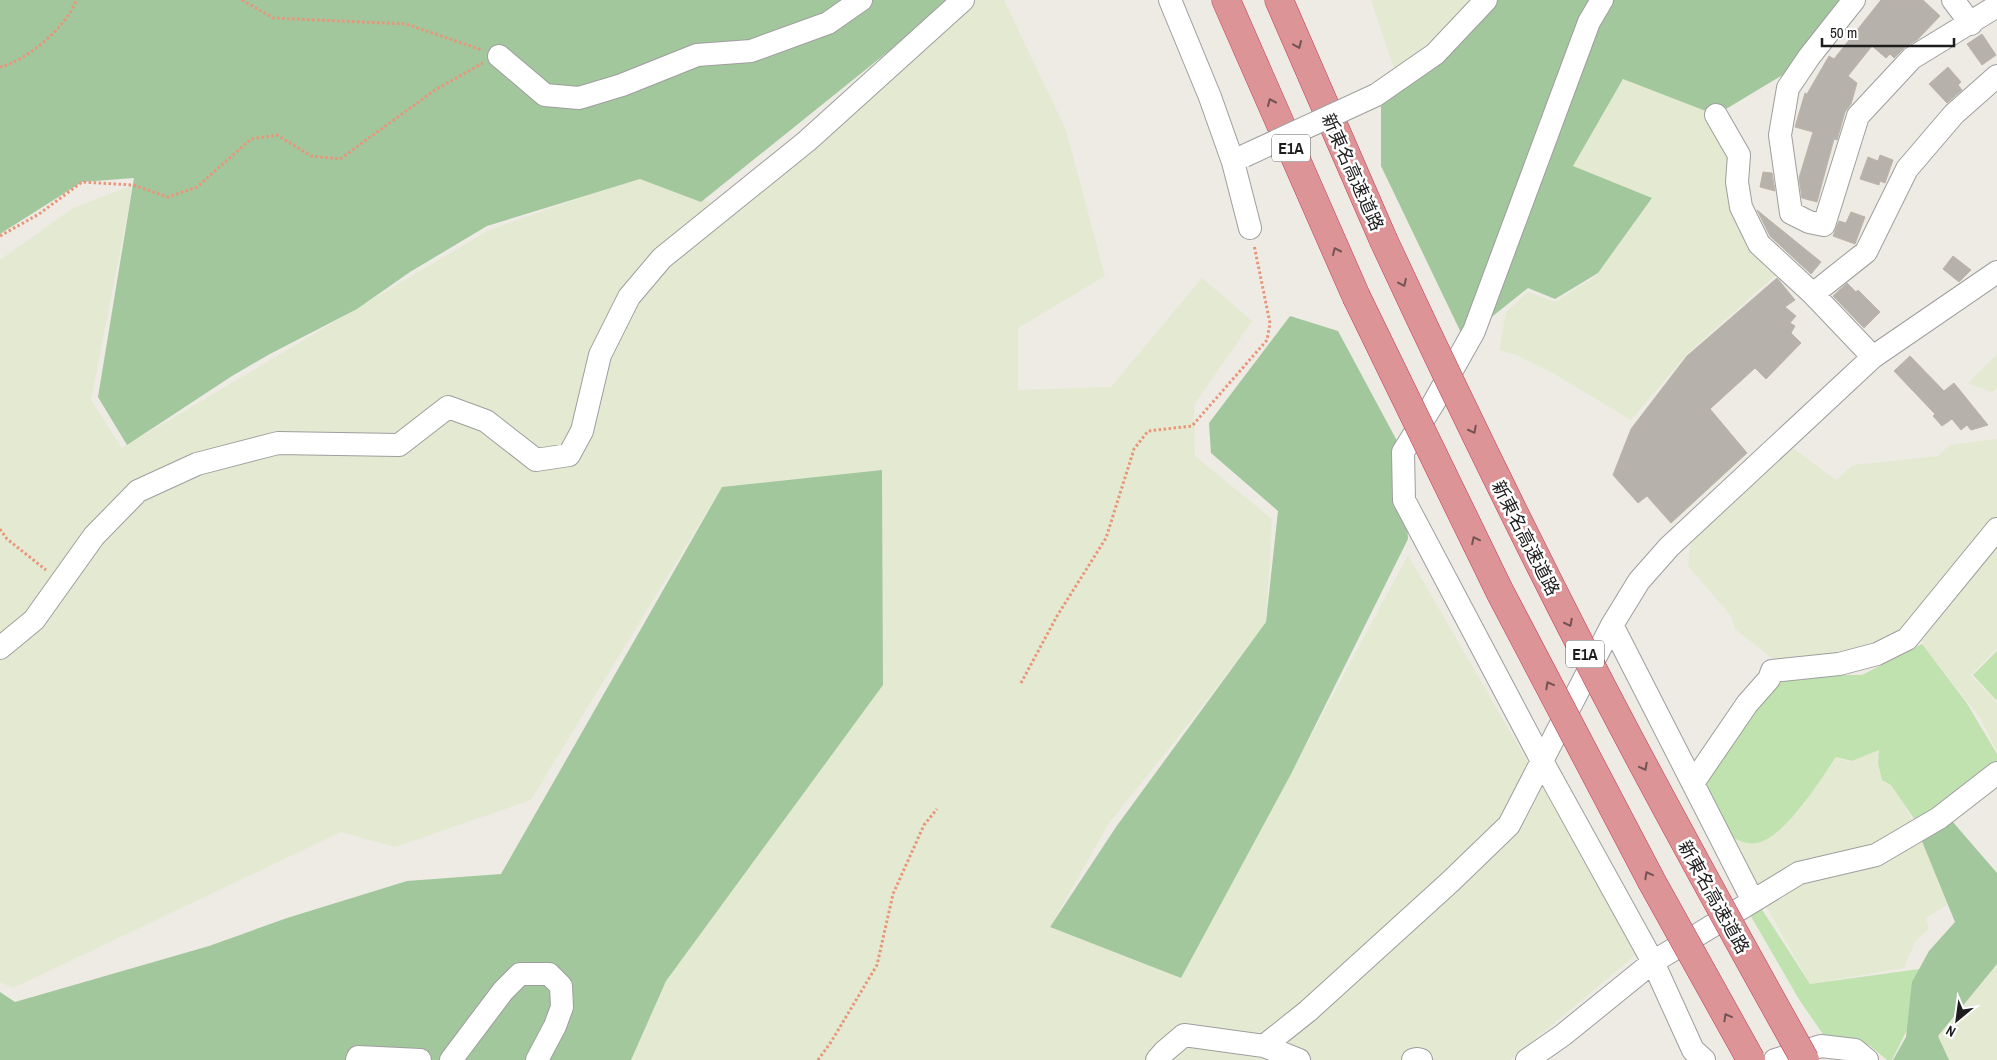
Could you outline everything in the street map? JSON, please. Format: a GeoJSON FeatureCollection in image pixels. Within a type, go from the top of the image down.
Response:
{"type":"FeatureCollection","features":[{"type":"Feature","properties":{"kind":"highway","name":"E1A"},"geometry":{"type":"LineString","coordinates":[[1226,0],[1356,296],[1500,592],[1652,882],[1750,1060]]}},
{"type":"Feature","properties":{"kind":"highway","name":"新東名高速道路"},"geometry":{"type":"LineString","coordinates":[[1280,0],[1383,239],[1468,422],[1582,649],[1696,864],[1805,1060]]}},
{"type":"Feature","properties":{"kind":"street"},"geometry":{"type":"LineString","coordinates":[[499,56],[545,95],[579,98],[698,55],[751,50],[828,23],[861,0]]}},
{"type":"Feature","properties":{"kind":"street"},"geometry":{"type":"LineString","coordinates":[[0,648],[34,620],[94,536],[138,491],[197,464],[278,443],[399,445],[448,407],[486,421],[536,460],[569,455],[582,431],[600,355],[629,297],[662,258],[807,141],[963,0]]}},
{"type":"Feature","properties":{"kind":"street"},"geometry":{"type":"LineString","coordinates":[[1170,0],[1210,98],[1239,159],[1250,228]]}},
{"type":"Feature","properties":{"kind":"street"},"geometry":{"type":"LineString","coordinates":[[1239,159],[1376,95],[1435,54],[1486,0]]}},
{"type":"Feature","properties":{"kind":"street"},"geometry":{"type":"LineString","coordinates":[[1602,0],[1589,22],[1474,331],[1403,452],[1404,500],[1542,761],[1653,962],[1693,1050],[1704,1060]]}},
{"type":"Feature","properties":{"kind":"street"},"geometry":{"type":"LineString","coordinates":[[1854,0],[1809,57],[1788,88],[1780,135],[1790,213],[1809,222],[1824,225],[1858,116],[1912,58],[1997,6]]}},
{"type":"Feature","properties":{"kind":"street"},"geometry":{"type":"LineString","coordinates":[[1952,0],[1970,24]]}},
{"type":"Feature","properties":{"kind":"street"},"geometry":{"type":"LineString","coordinates":[[1813,294],[1866,252],[1907,168],[1954,114],[1997,76]]}},
{"type":"Feature","properties":{"kind":"street"},"geometry":{"type":"LineString","coordinates":[[1716,115],[1739,155],[1737,182],[1741,207],[1758,244],[1813,294],[1873,358]]}},
{"type":"Feature","properties":{"kind":"street"},"geometry":{"type":"LineString","coordinates":[[1264,1046],[1308,1011],[1510,825],[1612,625],[1639,580],[1670,547],[1873,358],[1997,272]]}},
{"type":"Feature","properties":{"kind":"street"},"geometry":{"type":"LineString","coordinates":[[1693,783],[1746,704],[1769,679],[1772,671],[1839,664],[1877,654],[1907,639],[1997,530]]}},
{"type":"Feature","properties":{"kind":"street"},"geometry":{"type":"LineString","coordinates":[[1612,625],[1753,901]]}},
{"type":"Feature","properties":{"kind":"street"},"geometry":{"type":"LineString","coordinates":[[1527,1060],[1563,1035],[1653,962],[1799,874],[1876,855],[1939,818],[1997,772]]}},
{"type":"Feature","properties":{"kind":"street"},"geometry":{"type":"LineString","coordinates":[[451,1060],[503,991],[520,974],[549,974],[561,986],[562,1007],[555,1026],[537,1060]]}},
{"type":"Feature","properties":{"kind":"street"},"geometry":{"type":"LineString","coordinates":[[1157,1060],[1184,1035],[1264,1046],[1299,1060]]}},
{"type":"Feature","properties":{"kind":"street"},"geometry":{"type":"LineString","coordinates":[[1775,1060],[1821,1046],[1855,1050],[1867,1060]]}},
{"type":"Feature","properties":{"kind":"street"},"geometry":{"type":"LineString","coordinates":[[357,1060],[358,1057],[420,1060]]}},
{"type":"Feature","properties":{"kind":"street"},"geometry":{"type":"LineString","coordinates":[[1413,1060],[1417,1058],[1421,1060]]}},
{"type":"Feature","properties":{"kind":"path"},"geometry":{"type":"LineString","coordinates":[[0,66],[13,64],[38,47],[73,11],[76,0]]}},
{"type":"Feature","properties":{"kind":"path"},"geometry":{"type":"LineString","coordinates":[[242,0],[274,18],[406,24],[499,56]]}},
{"type":"Feature","properties":{"kind":"path"},"geometry":{"type":"LineString","coordinates":[[0,236],[40,214],[82,182],[133,185],[168,197],[197,188],[251,139],[277,135],[311,156],[340,159],[435,90],[468,70],[499,56]]}},
{"type":"Feature","properties":{"kind":"path"},"geometry":{"type":"LineString","coordinates":[[1021,683],[1057,616],[1106,538],[1134,449],[1148,431],[1192,426],[1267,340],[1270,323],[1250,228]]}},
{"type":"Feature","properties":{"kind":"path"},"geometry":{"type":"LineString","coordinates":[[0,529],[7,539],[62,582]]}},
{"type":"Feature","properties":{"kind":"path"},"geometry":{"type":"LineString","coordinates":[[818,1060],[831,1042],[876,965],[893,894],[924,825],[938,809]]}},
{"type":"Feature","properties":{"kind":"green space"},"geometry":{"type":"Polygon","coordinates":[[[0,0],[948,0],[900,42],[701,202],[640,179],[487,226],[410,272],[357,309],[268,355],[232,376],[127,445],[98,397],[134,178],[82,182],[0,234],[0,0]]]}},
{"type":"Feature","properties":{"kind":"green space"},"geometry":{"type":"Polygon","coordinates":[[[960,0],[1004,0],[1066,130],[1105,276],[1018,328],[1018,390],[1111,387],[1202,278],[1252,321],[1194,405],[1195,456],[1272,519],[1266,622],[1187,726],[1109,823],[1050,927],[1181,978],[1408,555],[1638,953],[1510,1060],[589,1060],[883,685],[882,470],[722,487],[531,800],[395,847],[341,832],[13,988],[0,982],[0,260],[73,208],[133,185],[91,400],[122,448],[489,230],[640,179],[726,207],[960,0]]]}},
{"type":"Feature","properties":{"kind":"green space"},"geometry":{"type":"Polygon","coordinates":[[[1371,0],[1479,0],[1395,71],[1371,0]]]}},
{"type":"Feature","properties":{"kind":"green space"},"geometry":{"type":"Polygon","coordinates":[[[1479,0],[1854,0],[1786,73],[1716,115],[1623,79],[1573,166],[1652,198],[1598,273],[1555,299],[1528,288],[1464,339],[1381,166],[1381,99],[1479,0]]]}},
{"type":"Feature","properties":{"kind":"green space"},"geometry":{"type":"Polygon","coordinates":[[[1627,77],[1716,115],[1737,181],[1778,273],[1687,354],[1631,420],[1551,372],[1519,356],[1499,350],[1506,312],[1528,292],[1555,302],[1596,276],[1652,199],[1573,166],[1605,94],[1627,77]]]}},
{"type":"Feature","properties":{"kind":"green space"},"geometry":{"type":"Polygon","coordinates":[[[1290,316],[1338,331],[1403,452],[1408,539],[1291,774],[1181,978],[1050,927],[1116,827],[1266,622],[1278,511],[1211,453],[1209,423],[1290,316]]]}},
{"type":"Feature","properties":{"kind":"green space"},"geometry":{"type":"Polygon","coordinates":[[[1997,354],[1997,388],[1992,392],[1968,383],[1997,354]]]}},
{"type":"Feature","properties":{"kind":"green space"},"geometry":{"type":"Polygon","coordinates":[[[1997,439],[1997,529],[1907,639],[1835,661],[1774,660],[1735,629],[1731,616],[1688,566],[1691,541],[1790,446],[1836,480],[1853,465],[1938,456],[1949,445],[1997,439]]]}},
{"type":"Feature","properties":{"kind":"green space"},"geometry":{"type":"Polygon","coordinates":[[[882,470],[883,685],[666,981],[631,1060],[0,1060],[0,992],[15,1002],[209,946],[287,918],[407,881],[501,874],[722,487],[882,470]]]}},
{"type":"Feature","properties":{"kind":"green space"},"geometry":{"type":"Polygon","coordinates":[[[1997,545],[1997,648],[1971,675],[1997,703],[1997,752],[1981,719],[1924,647],[1921,640],[1997,545]]]}},
{"type":"Feature","properties":{"kind":"green space"},"geometry":{"type":"Polygon","coordinates":[[[1922,644],[1966,702],[1997,754],[1997,769],[1921,829],[1891,785],[1882,780],[1878,763],[1879,750],[1852,761],[1836,757],[1798,811],[1772,836],[1760,842],[1748,843],[1723,833],[1697,782],[1767,681],[1790,675],[1862,675],[1922,644]]]}},
{"type":"Feature","properties":{"kind":"green space"},"geometry":{"type":"Polygon","coordinates":[[[1997,651],[1997,699],[1996,700],[1973,675],[1997,651]]]}},
{"type":"Feature","properties":{"kind":"green space"},"geometry":{"type":"Polygon","coordinates":[[[1879,750],[1878,763],[1900,797],[1951,902],[1926,918],[1929,929],[1915,942],[1904,968],[1810,984],[1726,835],[1797,814],[1837,757],[1850,762],[1879,750]]]}},
{"type":"Feature","properties":{"kind":"green space"},"geometry":{"type":"Polygon","coordinates":[[[1945,813],[1997,873],[1997,964],[1938,1036],[1949,1060],[1893,1060],[1906,1037],[1912,982],[1929,951],[1955,922],[1919,834],[1945,813]]]}},
{"type":"Feature","properties":{"kind":"green space"},"geometry":{"type":"Polygon","coordinates":[[[1761,908],[1810,984],[1919,969],[1907,1030],[1892,1060],[1887,1060],[1869,1045],[1825,1037],[1800,1001],[1749,913],[1761,908]]]}},
{"type":"Feature","properties":{"kind":"green space"},"geometry":{"type":"Polygon","coordinates":[[[1997,963],[1997,1060],[1949,1060],[1938,1036],[1997,963]]]}},
{"type":"Feature","properties":{"kind":"building"},"geometry":{"type":"Polygon","coordinates":[[[1881,0],[1923,0],[1940,16],[1917,40],[1905,47],[1894,58],[1890,54],[1886,58],[1872,46],[1848,76],[1857,83],[1851,104],[1845,112],[1837,140],[1834,139],[1817,202],[1802,198],[1799,178],[1813,132],[1795,127],[1805,93],[1807,94],[1829,56],[1834,59],[1881,0]]]}},
{"type":"Feature","properties":{"kind":"building"},"geometry":{"type":"Polygon","coordinates":[[[1982,34],[1996,55],[1982,65],[1967,44],[1982,34]]]}},
{"type":"Feature","properties":{"kind":"building"},"geometry":{"type":"Polygon","coordinates":[[[1948,67],[1961,82],[1958,85],[1962,90],[1947,103],[1929,84],[1948,67]]]}},
{"type":"Feature","properties":{"kind":"building"},"geometry":{"type":"Polygon","coordinates":[[[1880,155],[1893,160],[1885,183],[1880,181],[1879,185],[1860,179],[1868,157],[1878,161],[1880,155]]]}},
{"type":"Feature","properties":{"kind":"building"},"geometry":{"type":"Polygon","coordinates":[[[1763,172],[1772,173],[1775,191],[1760,187],[1763,172]]]}},
{"type":"Feature","properties":{"kind":"building"},"geometry":{"type":"Polygon","coordinates":[[[1757,210],[1821,262],[1811,274],[1770,236],[1757,210]]]}},
{"type":"Feature","properties":{"kind":"building"},"geometry":{"type":"Polygon","coordinates":[[[1851,212],[1865,217],[1855,244],[1833,236],[1839,221],[1846,223],[1851,212]]]}},
{"type":"Feature","properties":{"kind":"building"},"geometry":{"type":"Polygon","coordinates":[[[1953,256],[1971,270],[1959,282],[1943,269],[1953,256]]]}},
{"type":"Feature","properties":{"kind":"building"},"geometry":{"type":"Polygon","coordinates":[[[1777,278],[1795,300],[1785,307],[1796,316],[1790,323],[1795,326],[1791,333],[1801,343],[1766,379],[1755,368],[1710,409],[1747,453],[1671,523],[1647,496],[1638,503],[1613,475],[1631,429],[1687,356],[1777,278]]]}},
{"type":"Feature","properties":{"kind":"building"},"geometry":{"type":"Polygon","coordinates":[[[1847,283],[1856,292],[1858,290],[1880,312],[1864,328],[1833,296],[1847,283]]]}},
{"type":"Feature","properties":{"kind":"building"},"geometry":{"type":"Polygon","coordinates":[[[1910,356],[1944,391],[1954,383],[1988,425],[1971,430],[1967,425],[1961,430],[1952,419],[1942,426],[1933,416],[1935,414],[1894,371],[1910,356]]]}}]}
